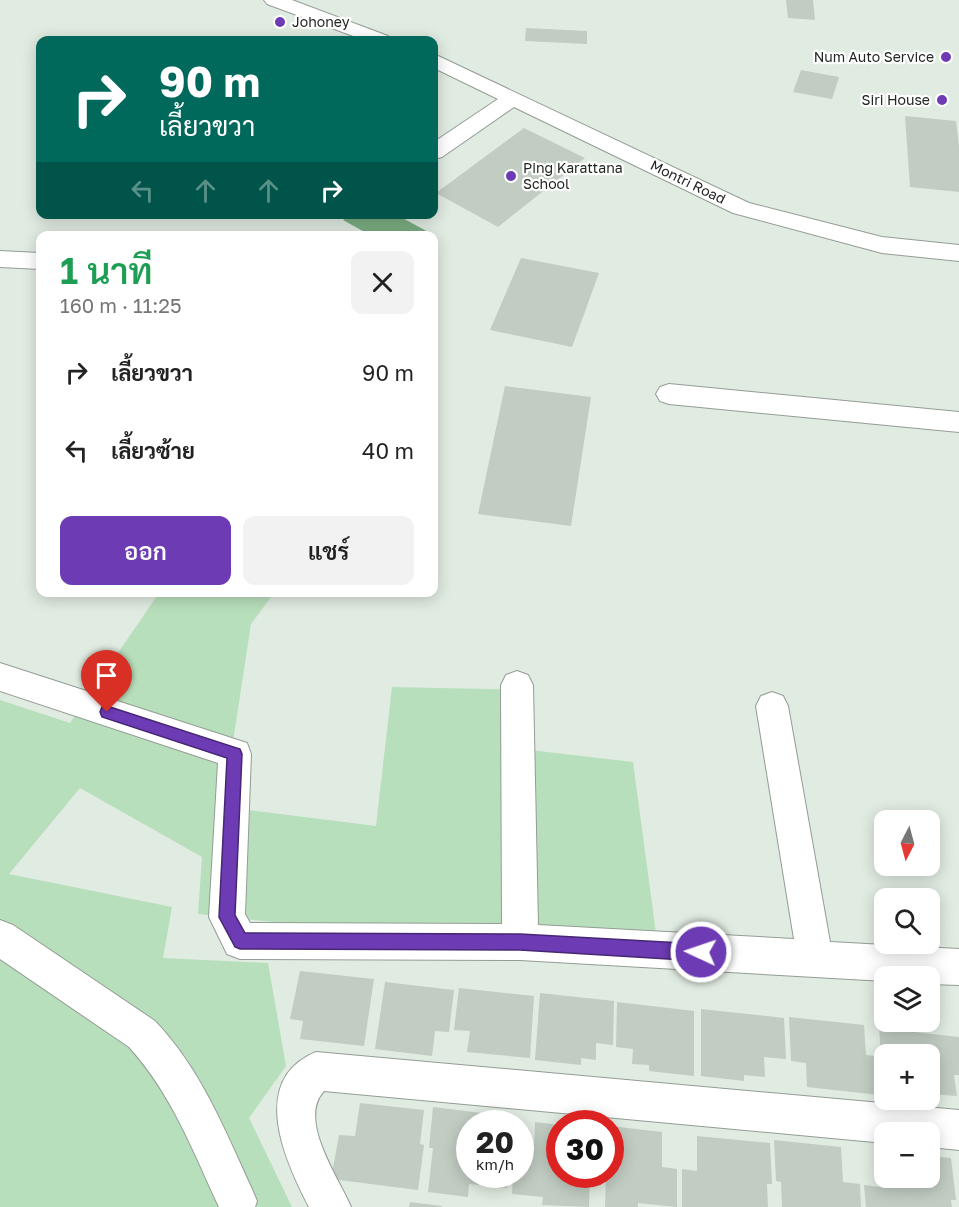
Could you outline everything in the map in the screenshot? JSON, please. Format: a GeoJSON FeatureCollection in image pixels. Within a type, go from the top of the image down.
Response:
{"type":"FeatureCollection","features":[{"type":"Feature","properties":{"kind":"street"},"geometry":{"type":"LineString","coordinates":[[274,0],[370,36]]}},
{"type":"Feature","properties":{"kind":"street","name":"Montri Road"},"geometry":{"type":"LineString","coordinates":[[438,62],[741,208],[882,245],[959,254]]}},
{"type":"Feature","properties":{"kind":"street"},"geometry":{"type":"LineString","coordinates":[[438,149],[513,98]]}},
{"type":"Feature","properties":{"kind":"street"},"geometry":{"type":"LineString","coordinates":[[0,259],[36,261]]}},
{"type":"Feature","properties":{"kind":"street"},"geometry":{"type":"LineString","coordinates":[[669,394],[959,422]]}},
{"type":"Feature","properties":{"kind":"street"},"geometry":{"type":"LineString","coordinates":[[0,677],[235,754],[227,917],[240,941],[520,942],[959,967]]}},
{"type":"Feature","properties":{"kind":"street"},"geometry":{"type":"LineString","coordinates":[[517,685],[520,942]]}},
{"type":"Feature","properties":{"kind":"street"},"geometry":{"type":"LineString","coordinates":[[772,706],[814,959]]}},
{"type":"Feature","properties":{"kind":"street"},"geometry":{"type":"LineString","coordinates":[[0,938],[142,1034],[158,1048],[176,1075],[237,1201]]}},
{"type":"Feature","properties":{"kind":"street"},"geometry":{"type":"LineString","coordinates":[[331,1207],[303,1153],[296,1117],[301,1090],[316,1071],[959,1130]]}},
{"type":"Feature","properties":{"kind":"shaded area"},"geometry":{"type":"Polygon","coordinates":[[[404,219],[426,231],[363,231],[343,220],[404,219]]]}},
{"type":"Feature","properties":{"kind":"shaded area"},"geometry":{"type":"Polygon","coordinates":[[[156,597],[271,597],[251,624],[223,807],[376,826],[392,687],[532,690],[530,750],[633,762],[660,963],[198,914],[202,857],[80,788],[9,874],[172,907],[163,958],[268,963],[286,1066],[249,1118],[292,1207],[0,1207],[0,700],[70,723],[156,597]]]}},
{"type":"Feature","properties":{"kind":"building"},"geometry":{"type":"Polygon","coordinates":[[[786,0],[813,0],[815,20],[788,18],[786,0]]]}},
{"type":"Feature","properties":{"kind":"building"},"geometry":{"type":"Polygon","coordinates":[[[526,28],[587,31],[587,44],[525,41],[526,28]]]}},
{"type":"Feature","properties":{"kind":"building"},"geometry":{"type":"Polygon","coordinates":[[[801,70],[839,77],[832,99],[793,92],[801,70]]]}},
{"type":"Feature","properties":{"kind":"building"},"geometry":{"type":"Polygon","coordinates":[[[905,116],[956,121],[959,146],[959,192],[910,187],[905,116]]]}},
{"type":"Feature","properties":{"kind":"building","name":"Ping Karattana School"},"geometry":{"type":"Polygon","coordinates":[[[524,128],[585,158],[498,227],[438,194],[438,192],[524,128]]]}},
{"type":"Feature","properties":{"kind":"building"},"geometry":{"type":"Polygon","coordinates":[[[521,258],[599,273],[572,347],[490,330],[521,258]]]}},
{"type":"Feature","properties":{"kind":"building"},"geometry":{"type":"Polygon","coordinates":[[[505,386],[591,397],[571,526],[478,514],[505,386]]]}},
{"type":"Feature","properties":{"kind":"building"},"geometry":{"type":"Polygon","coordinates":[[[300,971],[374,979],[364,1046],[300,1039],[303,1021],[290,1019],[300,971]]]}},
{"type":"Feature","properties":{"kind":"building"},"geometry":{"type":"Polygon","coordinates":[[[385,982],[454,990],[449,1032],[435,1031],[432,1056],[375,1049],[385,982]]]}},
{"type":"Feature","properties":{"kind":"building"},"geometry":{"type":"Polygon","coordinates":[[[459,988],[534,996],[530,1058],[467,1052],[470,1031],[454,1030],[459,988]]]}},
{"type":"Feature","properties":{"kind":"building"},"geometry":{"type":"Polygon","coordinates":[[[540,993],[614,1001],[613,1045],[596,1043],[596,1060],[581,1058],[581,1065],[535,1060],[540,993]]]}},
{"type":"Feature","properties":{"kind":"building"},"geometry":{"type":"Polygon","coordinates":[[[617,1002],[694,1011],[694,1076],[649,1071],[649,1065],[632,1064],[633,1049],[616,1047],[617,1002]]]}},
{"type":"Feature","properties":{"kind":"building"},"geometry":{"type":"Polygon","coordinates":[[[701,1009],[784,1018],[786,1059],[764,1057],[765,1077],[744,1075],[744,1081],[701,1076],[701,1009]]]}},
{"type":"Feature","properties":{"kind":"building"},"geometry":{"type":"Polygon","coordinates":[[[789,1017],[864,1025],[866,1055],[874,1056],[874,1094],[807,1087],[806,1063],[791,1061],[789,1017]]]}},
{"type":"Feature","properties":{"kind":"building"},"geometry":{"type":"Polygon","coordinates":[[[879,1032],[915,1032],[959,1037],[959,1075],[954,1075],[957,1096],[940,1095],[940,1044],[880,1044],[879,1032]]]}},
{"type":"Feature","properties":{"kind":"building"},"geometry":{"type":"Polygon","coordinates":[[[360,1103],[424,1110],[420,1144],[424,1145],[418,1190],[331,1179],[339,1135],[355,1136],[360,1103]]]}},
{"type":"Feature","properties":{"kind":"building"},"geometry":{"type":"Polygon","coordinates":[[[433,1107],[457,1110],[456,1188],[469,1188],[468,1197],[428,1192],[433,1148],[429,1148],[433,1107]]]}},
{"type":"Feature","properties":{"kind":"building"},"geometry":{"type":"Polygon","coordinates":[[[535,1122],[546,1123],[546,1188],[590,1188],[589,1207],[542,1205],[543,1197],[512,1194],[512,1188],[534,1188],[535,1122]]]}},
{"type":"Feature","properties":{"kind":"building"},"geometry":{"type":"Polygon","coordinates":[[[624,1128],[662,1132],[662,1167],[677,1169],[677,1207],[638,1203],[638,1207],[605,1207],[606,1188],[624,1188],[624,1128]]]}},
{"type":"Feature","properties":{"kind":"building"},"geometry":{"type":"Polygon","coordinates":[[[697,1136],[770,1143],[772,1184],[767,1184],[768,1207],[682,1207],[682,1169],[697,1171],[697,1136]]]}},
{"type":"Feature","properties":{"kind":"building"},"geometry":{"type":"Polygon","coordinates":[[[774,1140],[841,1147],[843,1182],[860,1184],[861,1207],[782,1207],[781,1182],[776,1181],[774,1140]]]}},
{"type":"Feature","properties":{"kind":"building"},"geometry":{"type":"Polygon","coordinates":[[[940,1157],[951,1158],[956,1200],[951,1200],[952,1207],[866,1207],[864,1185],[874,1188],[940,1188],[940,1157]]]}},
{"type":"Feature","properties":{"kind":"building"},"geometry":{"type":"Polygon","coordinates":[[[410,1202],[442,1206],[442,1207],[409,1207],[410,1202]]]}},
{"type":"Feature","properties":{"kind":"place","name":"Johoney"},"geometry":{"type":"Point","coordinates":[280,22]}},
{"type":"Feature","properties":{"kind":"place","name":"Num Auto Service"},"geometry":{"type":"Point","coordinates":[946,57]}},
{"type":"Feature","properties":{"kind":"place","name":"Siri House"},"geometry":{"type":"Point","coordinates":[942,100]}},
{"type":"Feature","properties":{"kind":"place","name":"Ping Karattana School"},"geometry":{"type":"Point","coordinates":[511,176]}},
{"type":"Feature","properties":{"kind":"route"},"geometry":{"type":"LineString","coordinates":[[107,712],[235,754],[227,917],[240,941],[520,942],[701,952]]}}]}
